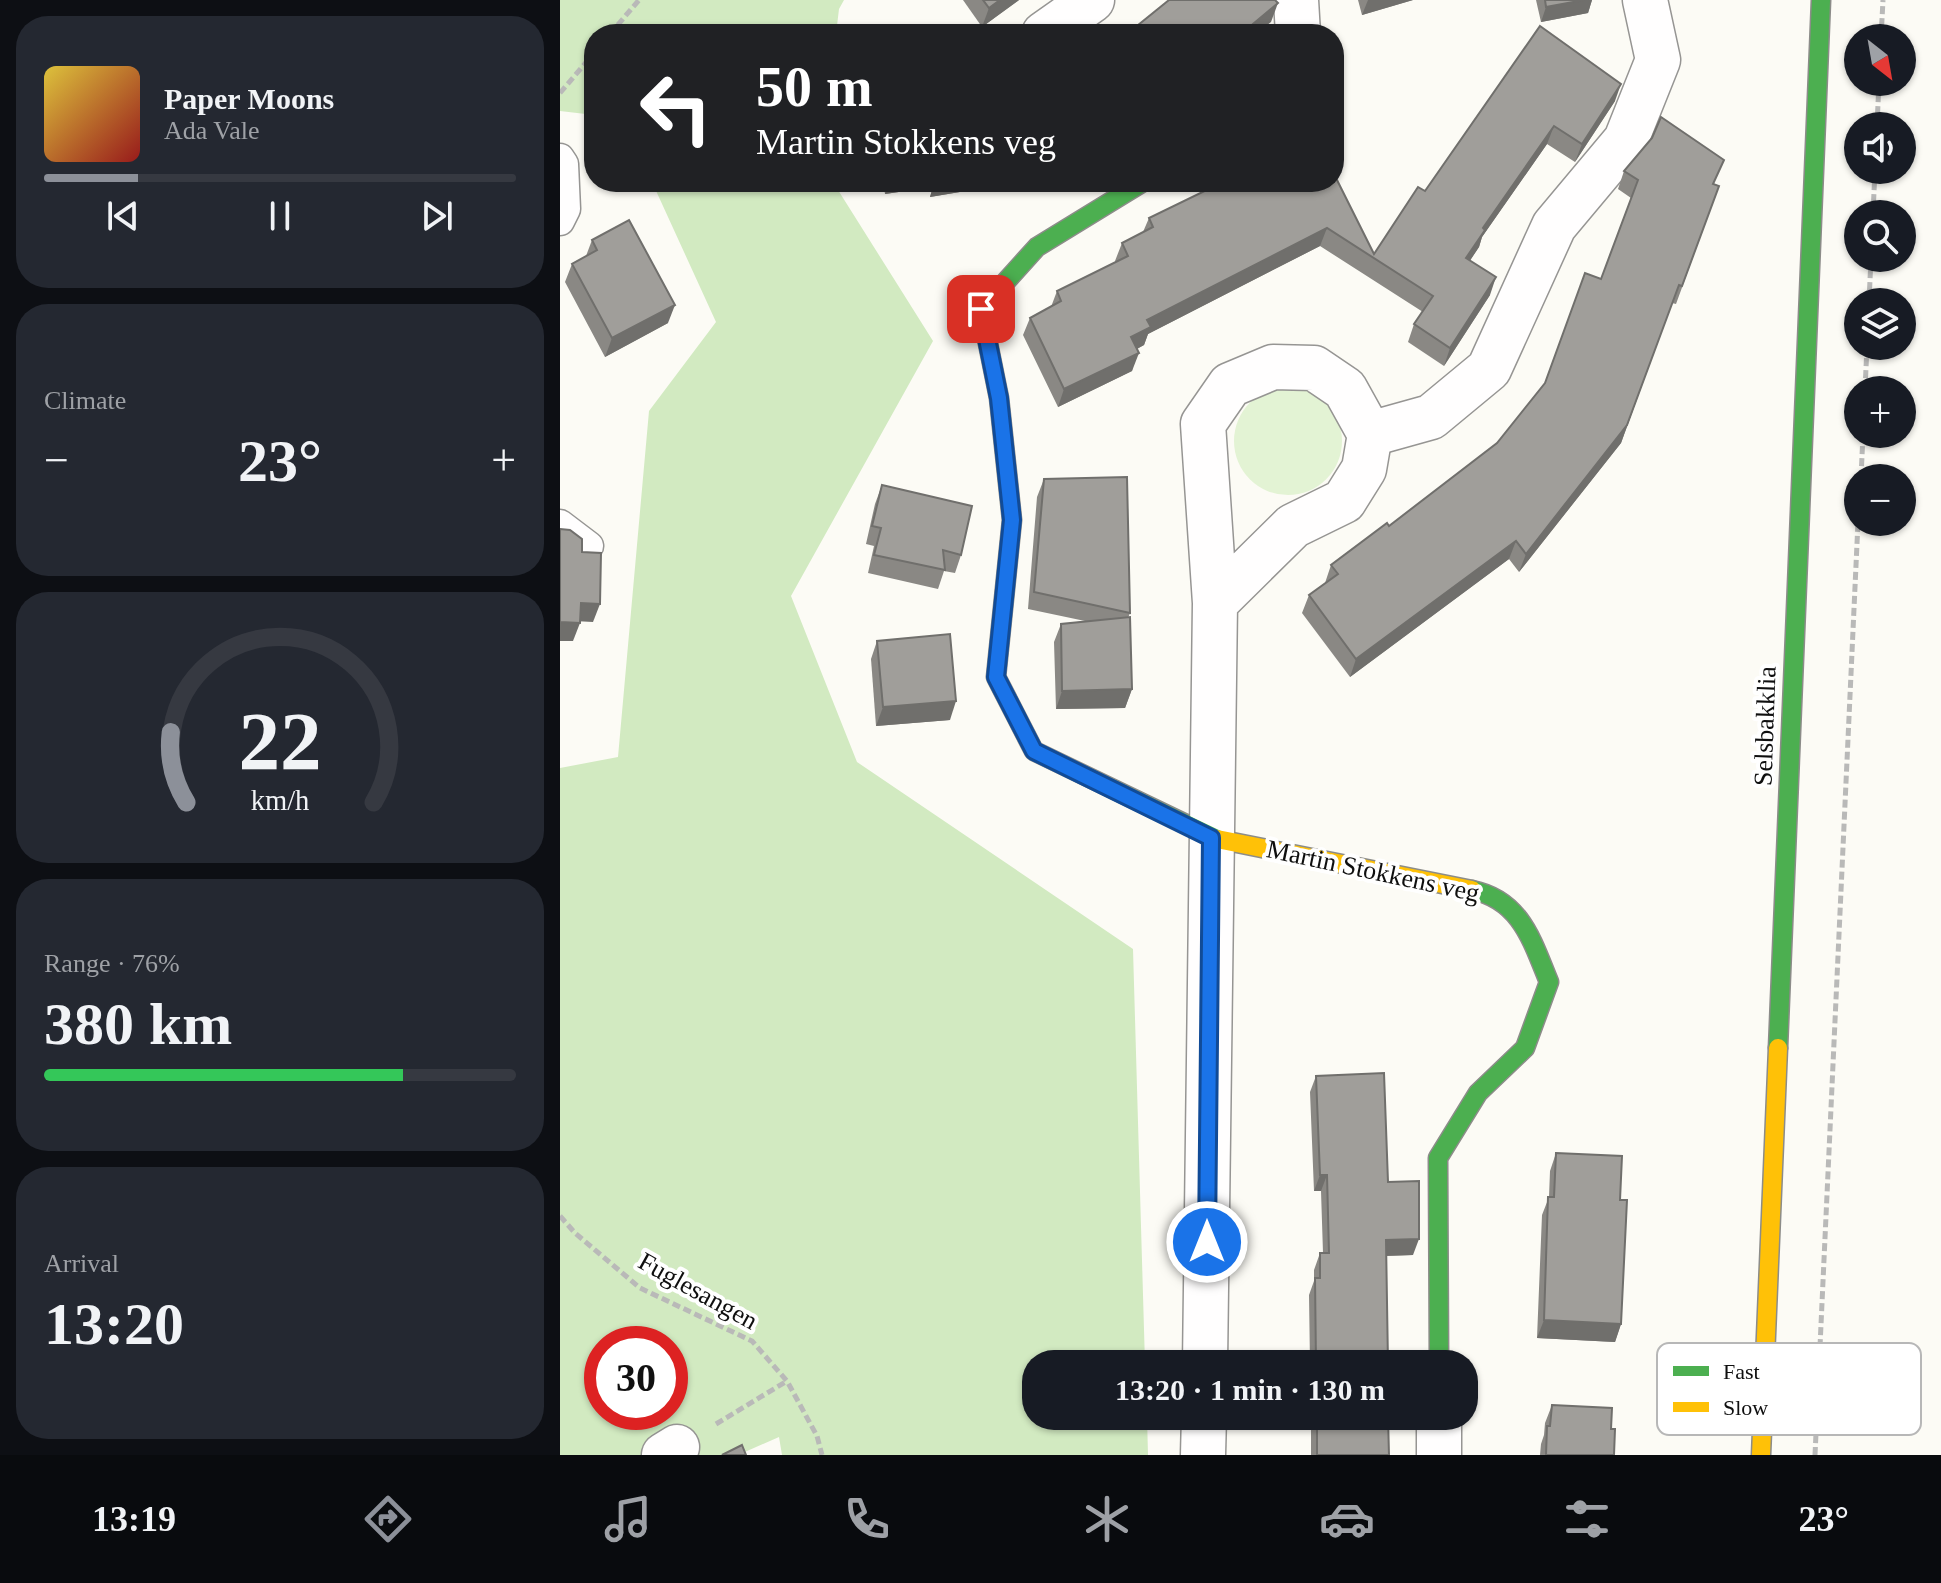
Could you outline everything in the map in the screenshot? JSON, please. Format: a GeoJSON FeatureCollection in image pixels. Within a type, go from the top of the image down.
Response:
{"type":"FeatureCollection","features":[{"type":"Feature","properties":{"kind":"street"},"geometry":{"type":"LineString","coordinates":[[1058,24],[1092,0]]}},
{"type":"Feature","properties":{"kind":"street"},"geometry":{"type":"LineString","coordinates":[[1296,0],[1297,24]]}},
{"type":"Feature","properties":{"kind":"street"},"geometry":{"type":"LineString","coordinates":[[1370,434],[1431,417],[1489,369],[1554,226],[1626,140],[1658,60],[1645,0]]}},
{"type":"Feature","properties":{"kind":"street","name":"Selsbakklia"},"geometry":{"type":"LineString","coordinates":[[1766,1343],[1821,0]]}},
{"type":"Feature","properties":{"kind":"street","name":"Martin Stokkens veg"},"geometry":{"type":"LineString","coordinates":[[1127,192],[1037,247],[981,309],[999,398],[1012,520],[996,677],[1034,751],[1211,838],[1490,894],[1526,925],[1549,982],[1525,1048],[1478,1093],[1438,1158],[1439,1350]]}},
{"type":"Feature","properties":{"kind":"street"},"geometry":{"type":"LineString","coordinates":[[1205,1350],[1215,603],[1203,424],[1230,385],[1273,367],[1314,368],[1345,389],[1370,434],[1364,469],[1344,501],[1293,526],[1215,603]]}},
{"type":"Feature","properties":{"kind":"street"},"geometry":{"type":"LineString","coordinates":[[1203,1455],[1204,1430]]}},
{"type":"Feature","properties":{"kind":"street"},"geometry":{"type":"LineString","coordinates":[[1439,1430],[1439,1455]]}},
{"type":"Feature","properties":{"kind":"street","name":"Selsbakklia"},"geometry":{"type":"LineString","coordinates":[[1761,1455],[1762,1435]]}},
{"type":"Feature","properties":{"kind":"lane"},"geometry":{"type":"LineString","coordinates":[[560,158],[564,164],[566,209],[560,221]]}},
{"type":"Feature","properties":{"kind":"lane"},"geometry":{"type":"LineString","coordinates":[[560,524],[589,546]]}},
{"type":"Feature","properties":{"kind":"path"},"geometry":{"type":"LineString","coordinates":[[619,24],[639,0]]}},
{"type":"Feature","properties":{"kind":"path"},"geometry":{"type":"LineString","coordinates":[[1882,24],[1883,0]]}},
{"type":"Feature","properties":{"kind":"path"},"geometry":{"type":"LineString","coordinates":[[560,93],[584,65]]}},
{"type":"Feature","properties":{"kind":"path"},"geometry":{"type":"LineString","coordinates":[[1820,1343],[1857,536]]}},
{"type":"Feature","properties":{"kind":"path","name":"Fuglesangen"},"geometry":{"type":"LineString","coordinates":[[560,1216],[575,1233],[640,1288],[752,1341],[787,1381],[817,1436],[822,1455]]}},
{"type":"Feature","properties":{"kind":"path"},"geometry":{"type":"LineString","coordinates":[[671,1451],[787,1381]]}},
{"type":"Feature","properties":{"kind":"path"},"geometry":{"type":"LineString","coordinates":[[1815,1455],[1816,1435]]}},
{"type":"Feature","properties":{"kind":"green space"},"geometry":{"type":"Polygon","coordinates":[[[560,0],[844,0],[837,24],[584,24],[584,114],[560,111],[560,0]]]}},
{"type":"Feature","properties":{"kind":"green space"},"geometry":{"type":"Polygon","coordinates":[[[657,192],[839,192],[933,341],[791,596],[857,762],[1133,949],[1145,1350],[1022,1350],[1022,1430],[1147,1430],[1148,1455],[782,1455],[779,1437],[738,1455],[560,1455],[560,768],[618,757],[649,411],[716,322],[657,192]]]}},
{"type":"Feature","properties":{"kind":"green space"},"geometry":{"type":"Polygon","coordinates":[[[1288,387],[1309,391],[1326,403],[1338,420],[1342,441],[1338,462],[1326,479],[1309,491],[1288,495],[1267,491],[1250,479],[1238,462],[1234,441],[1238,420],[1250,403],[1267,391],[1288,387]]]}},
{"type":"Feature","properties":{"kind":"building"},"geometry":{"type":"Polygon","coordinates":[[[983,0],[1000,0],[989,8],[983,0]]]}},
{"type":"Feature","properties":{"kind":"building"},"geometry":{"type":"Polygon","coordinates":[[[1169,0],[1275,0],[1278,3],[1253,24],[1139,24],[1169,0]]]}},
{"type":"Feature","properties":{"kind":"building"},"geometry":{"type":"Polygon","coordinates":[[[1545,0],[1584,0],[1546,7],[1545,0]]]}},
{"type":"Feature","properties":{"kind":"building"},"geometry":{"type":"Polygon","coordinates":[[[1540,26],[1621,84],[1582,144],[1554,126],[1483,228],[1485,230],[1466,258],[1496,277],[1450,348],[1414,324],[1433,296],[1327,228],[1147,320],[1151,327],[1131,337],[1139,353],[1064,389],[1030,318],[1061,301],[1057,291],[1128,256],[1122,243],[1153,227],[1149,218],[1202,192],[1343,192],[1374,254],[1418,187],[1425,191],[1540,26]]]}},
{"type":"Feature","properties":{"kind":"building"},"geometry":{"type":"Polygon","coordinates":[[[1661,117],[1724,160],[1713,184],[1719,186],[1627,425],[1526,554],[1516,541],[1356,659],[1309,595],[1338,574],[1331,565],[1387,523],[1389,526],[1497,443],[1545,383],[1585,273],[1601,279],[1638,180],[1624,171],[1652,138],[1661,117]]]}},
{"type":"Feature","properties":{"kind":"building"},"geometry":{"type":"Polygon","coordinates":[[[629,220],[675,305],[612,338],[572,264],[597,250],[592,240],[629,220]]]}},
{"type":"Feature","properties":{"kind":"building"},"geometry":{"type":"Polygon","coordinates":[[[1127,477],[1130,613],[1034,592],[1044,479],[1127,477]]]}},
{"type":"Feature","properties":{"kind":"building"},"geometry":{"type":"Polygon","coordinates":[[[882,485],[972,506],[961,555],[943,550],[945,570],[874,555],[881,528],[872,526],[882,485]]]}},
{"type":"Feature","properties":{"kind":"building"},"geometry":{"type":"Polygon","coordinates":[[[560,529],[570,530],[582,539],[582,552],[601,553],[600,604],[581,603],[580,623],[560,622],[560,529]]]}},
{"type":"Feature","properties":{"kind":"building"},"geometry":{"type":"Polygon","coordinates":[[[1130,617],[1132,689],[1062,691],[1061,624],[1130,617]]]}},
{"type":"Feature","properties":{"kind":"building"},"geometry":{"type":"Polygon","coordinates":[[[950,634],[956,701],[883,707],[877,641],[950,634]]]}},
{"type":"Feature","properties":{"kind":"building"},"geometry":{"type":"Polygon","coordinates":[[[1384,1073],[1388,1182],[1419,1181],[1419,1239],[1386,1240],[1388,1350],[1316,1350],[1315,1278],[1320,1278],[1320,1253],[1329,1253],[1327,1175],[1320,1175],[1316,1076],[1384,1073]]]}},
{"type":"Feature","properties":{"kind":"building"},"geometry":{"type":"Polygon","coordinates":[[[1556,1153],[1622,1156],[1620,1200],[1627,1200],[1621,1324],[1544,1320],[1548,1197],[1554,1197],[1556,1153]]]}},
{"type":"Feature","properties":{"kind":"building"},"geometry":{"type":"Polygon","coordinates":[[[1552,1405],[1612,1408],[1614,1455],[1546,1455],[1547,1426],[1550,1426],[1552,1405]]]}},
{"type":"Feature","properties":{"kind":"building"},"geometry":{"type":"Polygon","coordinates":[[[1317,1430],[1388,1430],[1389,1455],[1317,1455],[1317,1430]]]}},
{"type":"Feature","properties":{"kind":"building"},"geometry":{"type":"Polygon","coordinates":[[[742,1445],[746,1455],[722,1455],[742,1445]]]}},
{"type":"Feature","properties":{"kind":"traffic: fast"},"geometry":{"type":"LineString","coordinates":[[1778,1048],[1821,0]]}},
{"type":"Feature","properties":{"kind":"traffic: fast"},"geometry":{"type":"LineString","coordinates":[[1127,192],[1037,247],[981,309],[999,398],[1012,520],[996,677],[1034,751],[1217,839]]}},
{"type":"Feature","properties":{"kind":"traffic: fast"},"geometry":{"type":"LineString","coordinates":[[1439,1350],[1438,1158],[1478,1093],[1525,1048],[1549,982],[1530,938],[1513,913],[1489,895],[1472,890]]}},
{"type":"Feature","properties":{"kind":"traffic: slow"},"geometry":{"type":"LineString","coordinates":[[1217,839],[1472,890]]}},
{"type":"Feature","properties":{"kind":"traffic: slow"},"geometry":{"type":"LineString","coordinates":[[1766,1343],[1778,1048]]}},
{"type":"Feature","properties":{"kind":"traffic: slow"},"geometry":{"type":"LineString","coordinates":[[1761,1455],[1762,1435]]}},
{"type":"Feature","properties":{"kind":"route"},"geometry":{"type":"LineString","coordinates":[[981,309],[999,398],[1012,520],[996,677],[1034,751],[1211,838],[1207,1242]]}}]}
